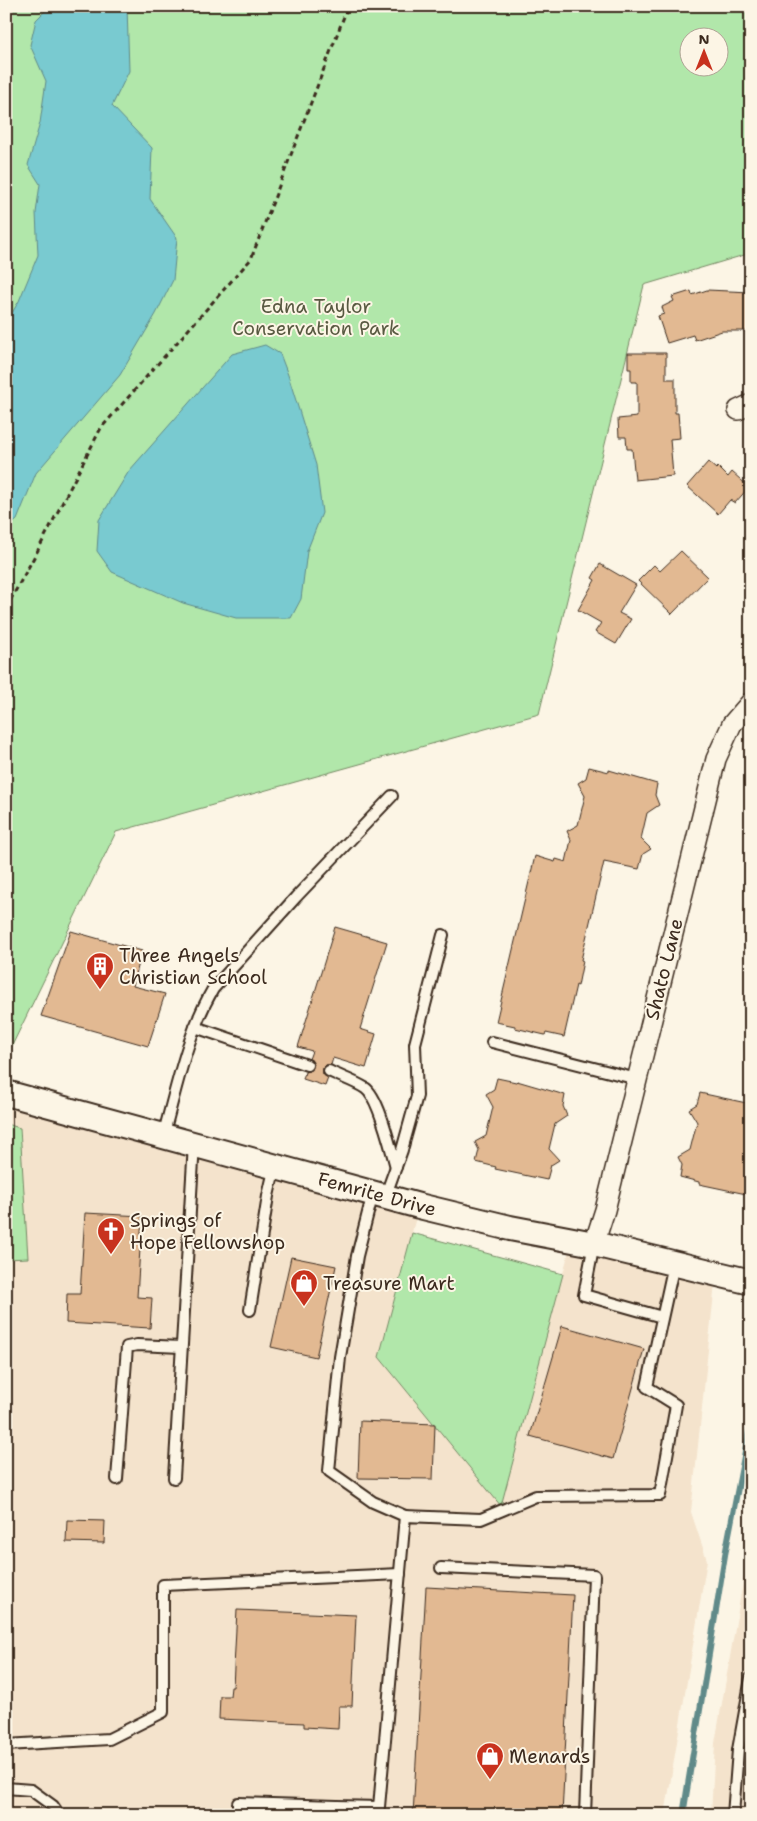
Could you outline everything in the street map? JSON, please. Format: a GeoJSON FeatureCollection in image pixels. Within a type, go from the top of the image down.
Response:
{"type":"FeatureCollection","features":[{"type":"Feature","properties":{"kind":"street","name":"Shato Lane"},"geometry":{"type":"LineString","coordinates":[[594,1244],[637,1080],[716,759],[732,724],[751,702]]}},
{"type":"Feature","properties":{"kind":"street","name":"Femrite Drive"},"geometry":{"type":"LineString","coordinates":[[6,1093],[379,1195],[510,1228],[594,1244],[750,1281]]}},
{"type":"Feature","properties":{"kind":"lane"},"geometry":{"type":"LineString","coordinates":[[163,1136],[195,1027],[213,989],[296,897],[392,796]]}},
{"type":"Feature","properties":{"kind":"lane"},"geometry":{"type":"LineString","coordinates":[[443,935],[415,1044],[417,1096],[396,1167],[379,1195],[357,1256],[340,1357],[329,1471],[373,1502],[405,1516],[482,1519],[536,1496],[660,1495],[676,1405],[647,1387],[674,1264]]}},
{"type":"Feature","properties":{"kind":"lane"},"geometry":{"type":"LineString","coordinates":[[195,1027],[307,1065]]}},
{"type":"Feature","properties":{"kind":"lane"},"geometry":{"type":"LineString","coordinates":[[492,1042],[637,1080]]}},
{"type":"Feature","properties":{"kind":"lane"},"geometry":{"type":"LineString","coordinates":[[329,1072],[366,1088],[371,1094],[396,1167]]}},
{"type":"Feature","properties":{"kind":"lane"},"geometry":{"type":"LineString","coordinates":[[174,1478],[194,1144]]}},
{"type":"Feature","properties":{"kind":"lane"},"geometry":{"type":"LineString","coordinates":[[250,1310],[268,1196],[275,1166]]}},
{"type":"Feature","properties":{"kind":"lane"},"geometry":{"type":"LineString","coordinates":[[594,1244],[584,1295],[662,1317]]}},
{"type":"Feature","properties":{"kind":"lane"},"geometry":{"type":"LineString","coordinates":[[117,1479],[127,1347],[137,1345],[181,1347]]}},
{"type":"Feature","properties":{"kind":"lane"},"geometry":{"type":"LineString","coordinates":[[238,1815],[238,1803],[337,1810],[380,1807],[405,1516]]}},
{"type":"Feature","properties":{"kind":"lane"},"geometry":{"type":"LineString","coordinates":[[441,1568],[594,1575],[585,1815]]}},
{"type":"Feature","properties":{"kind":"lane"},"geometry":{"type":"LineString","coordinates":[[6,1745],[109,1739],[163,1712],[163,1585],[400,1574]]}},
{"type":"Feature","properties":{"kind":"lane"},"geometry":{"type":"LineString","coordinates":[[733,1815],[738,1750],[751,1678]]}},
{"type":"Feature","properties":{"kind":"lane"},"geometry":{"type":"LineString","coordinates":[[6,1788],[31,1790],[53,1806],[59,1815]]}},
{"type":"Feature","properties":{"kind":"path"},"geometry":{"type":"LineString","coordinates":[[6,608],[101,428],[251,259],[348,6]]}},
{"type":"Feature","properties":{"kind":"shaded area"},"geometry":{"type":"Polygon","coordinates":[[[6,1093],[419,1206],[379,1357],[501,1505],[572,1240],[716,1274],[691,1512],[707,1560],[665,1815],[6,1815],[6,1093]]]}},
{"type":"Feature","properties":{"kind":"shaded area"},"geometry":{"type":"Polygon","coordinates":[[[751,1536],[751,1815],[711,1815],[715,1743],[751,1536]]]}},
{"type":"Feature","properties":{"kind":"green space","name":"Edna Taylor Conservation Park"},"geometry":{"type":"Polygon","coordinates":[[[6,6],[751,6],[751,253],[644,285],[539,714],[116,832],[6,1058],[6,6]]]}},
{"type":"Feature","properties":{"kind":"green space"},"geometry":{"type":"Polygon","coordinates":[[[6,1124],[20,1128],[28,1258],[6,1259],[6,1124]]]}},
{"type":"Feature","properties":{"kind":"green space"},"geometry":{"type":"Polygon","coordinates":[[[412,1233],[563,1274],[501,1506],[379,1357],[412,1233]]]}},
{"type":"Feature","properties":{"kind":"water"},"geometry":{"type":"Polygon","coordinates":[[[50,6],[127,6],[129,71],[112,106],[152,148],[150,199],[177,238],[173,280],[156,314],[120,375],[36,473],[17,520],[6,529],[6,323],[19,301],[38,255],[36,213],[40,184],[28,165],[40,123],[46,81],[30,45],[36,20],[50,6]]]}},
{"type":"Feature","properties":{"kind":"water"},"geometry":{"type":"Polygon","coordinates":[[[265,345],[280,354],[288,375],[316,465],[322,513],[307,551],[301,599],[291,618],[236,618],[183,603],[112,572],[97,551],[99,520],[129,471],[232,354],[265,345]]]}},
{"type":"Feature","properties":{"kind":"building"},"geometry":{"type":"Polygon","coordinates":[[[707,290],[751,292],[750,331],[722,331],[695,340],[693,335],[667,343],[658,316],[664,314],[662,307],[674,301],[672,297],[691,291],[692,295],[707,290]]]}},
{"type":"Feature","properties":{"kind":"building"},"geometry":{"type":"Polygon","coordinates":[[[628,353],[666,353],[666,379],[675,379],[675,413],[678,413],[680,438],[670,439],[673,476],[635,480],[632,449],[627,449],[626,437],[619,437],[618,419],[637,417],[637,382],[631,382],[631,369],[628,369],[628,353]]]}},
{"type":"Feature","properties":{"kind":"building"},"geometry":{"type":"Polygon","coordinates":[[[708,462],[716,469],[718,467],[728,477],[732,472],[749,487],[735,503],[730,500],[718,514],[687,486],[708,462]]]}},
{"type":"Feature","properties":{"kind":"building"},"geometry":{"type":"Polygon","coordinates":[[[681,551],[708,577],[672,614],[638,581],[654,565],[660,571],[681,551]]]}},
{"type":"Feature","properties":{"kind":"building"},"geometry":{"type":"Polygon","coordinates":[[[600,564],[636,585],[619,613],[631,619],[616,644],[595,632],[601,623],[578,610],[595,580],[592,578],[600,564]]]}},
{"type":"Feature","properties":{"kind":"building"},"geometry":{"type":"Polygon","coordinates":[[[589,767],[609,772],[609,770],[657,784],[655,795],[659,805],[647,813],[641,839],[651,849],[643,854],[639,869],[604,862],[581,960],[583,961],[578,986],[576,985],[564,1037],[546,1033],[545,1035],[496,1022],[535,856],[555,862],[556,859],[566,862],[571,840],[567,831],[578,825],[585,796],[578,783],[586,778],[589,767]]]}},
{"type":"Feature","properties":{"kind":"building"},"geometry":{"type":"Polygon","coordinates":[[[335,927],[387,942],[360,1029],[376,1034],[366,1068],[333,1058],[331,1065],[326,1065],[323,1068],[323,1074],[328,1078],[325,1086],[303,1079],[305,1072],[312,1070],[314,1064],[309,1059],[312,1051],[298,1047],[335,927]]]}},
{"type":"Feature","properties":{"kind":"building","name":"Three Angels Christian School"},"geometry":{"type":"Polygon","coordinates":[[[71,931],[142,951],[133,986],[165,994],[148,1046],[41,1016],[71,931]]]}},
{"type":"Feature","properties":{"kind":"building"},"geometry":{"type":"Polygon","coordinates":[[[497,1078],[517,1081],[565,1095],[563,1106],[567,1116],[555,1124],[549,1149],[559,1160],[551,1165],[547,1180],[495,1169],[496,1167],[476,1162],[479,1150],[475,1142],[486,1136],[493,1107],[486,1094],[494,1089],[497,1078]]]}},
{"type":"Feature","properties":{"kind":"building"},"geometry":{"type":"Polygon","coordinates":[[[700,1093],[751,1104],[751,1195],[699,1184],[699,1182],[680,1177],[682,1165],[678,1157],[690,1150],[697,1122],[689,1109],[697,1104],[700,1093]]]}},
{"type":"Feature","properties":{"kind":"building","name":"Springs of Hope Fellowshop"},"geometry":{"type":"Polygon","coordinates":[[[85,1213],[142,1216],[137,1297],[152,1298],[150,1328],[66,1323],[67,1294],[80,1294],[85,1213]]]}},
{"type":"Feature","properties":{"kind":"building","name":"Treasure Mart"},"geometry":{"type":"Polygon","coordinates":[[[291,1257],[336,1266],[316,1357],[271,1347],[291,1257]]]}},
{"type":"Feature","properties":{"kind":"building"},"geometry":{"type":"Polygon","coordinates":[[[562,1326],[644,1349],[613,1459],[530,1436],[562,1326]]]}},
{"type":"Feature","properties":{"kind":"building"},"geometry":{"type":"Polygon","coordinates":[[[360,1421],[435,1424],[433,1479],[358,1478],[360,1421]]]}},
{"type":"Feature","properties":{"kind":"building"},"geometry":{"type":"Polygon","coordinates":[[[67,1520],[105,1521],[104,1543],[66,1542],[67,1520]]]}},
{"type":"Feature","properties":{"kind":"building"},"geometry":{"type":"Polygon","coordinates":[[[426,1587],[573,1595],[562,1815],[413,1815],[426,1587]]]}},
{"type":"Feature","properties":{"kind":"building"},"geometry":{"type":"Polygon","coordinates":[[[237,1610],[356,1615],[352,1706],[339,1706],[338,1729],[304,1727],[304,1723],[219,1719],[220,1696],[230,1696],[231,1687],[233,1687],[237,1610]]]}},
{"type":"Feature","properties":{"kind":"waterway"},"geometry":{"type":"LineString","coordinates":[[683,1815],[725,1555],[751,1420]]}},
{"type":"Feature","properties":{"kind":"place","name":"Three Angels Christian School"},"geometry":{"type":"Point","coordinates":[100,990]}},
{"type":"Feature","properties":{"kind":"place","name":"Springs of Hope Fellowshop"},"geometry":{"type":"Point","coordinates":[111,1255]}},
{"type":"Feature","properties":{"kind":"place","name":"Treasure Mart"},"geometry":{"type":"Point","coordinates":[304,1307]}},
{"type":"Feature","properties":{"kind":"place","name":"Menards"},"geometry":{"type":"Point","coordinates":[490,1780]}}]}
